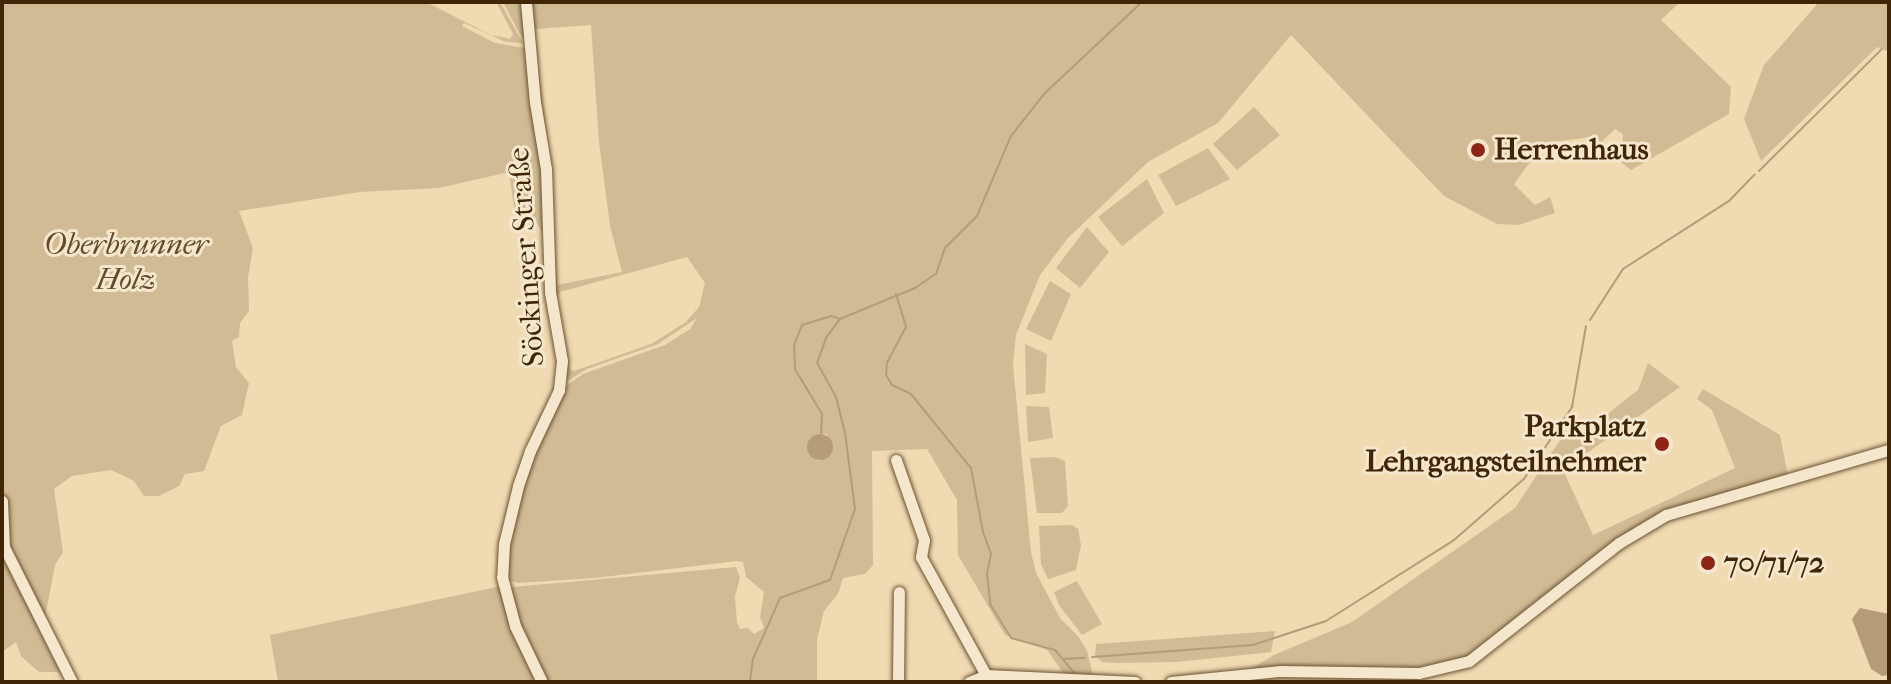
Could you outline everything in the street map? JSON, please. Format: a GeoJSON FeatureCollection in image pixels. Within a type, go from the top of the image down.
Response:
{"type":"FeatureCollection","features":[{"type":"Feature","properties":{"kind":"street","name":"Söckinger Straße"},"geometry":{"type":"LineString","coordinates":[[526,2],[548,197],[551,302],[562,367],[559,390],[530,451],[518,486],[504,544],[502,577],[515,626],[542,682]]}},
{"type":"Feature","properties":{"kind":"street"},"geometry":{"type":"LineString","coordinates":[[1171,682],[1280,671],[1419,673],[1469,661],[1619,543],[1666,515],[1889,450]]}},
{"type":"Feature","properties":{"kind":"street"},"geometry":{"type":"LineString","coordinates":[[896,460],[924,540],[921,557],[986,675]]}},
{"type":"Feature","properties":{"kind":"street"},"geometry":{"type":"LineString","coordinates":[[2,501],[4,547],[72,682]]}},
{"type":"Feature","properties":{"kind":"street"},"geometry":{"type":"LineString","coordinates":[[898,682],[899,592]]}},
{"type":"Feature","properties":{"kind":"street"},"geometry":{"type":"LineString","coordinates":[[969,682],[986,675],[1135,682]]}},
{"type":"Feature","properties":{"kind":"green space","name":"Oberbrunner Holz"},"geometry":{"type":"Polygon","coordinates":[[[2,2],[426,2],[491,35],[510,39],[513,34],[496,2],[500,2],[523,43],[506,42],[464,23],[462,26],[495,43],[525,48],[548,241],[531,214],[515,214],[509,172],[439,188],[360,192],[239,211],[253,248],[248,277],[249,311],[240,323],[239,337],[232,341],[236,367],[249,383],[242,415],[221,426],[204,471],[185,474],[179,486],[159,496],[144,496],[134,481],[111,470],[72,476],[54,489],[63,552],[55,565],[43,628],[69,682],[59,672],[39,672],[21,656],[16,642],[2,652],[2,2]]]}},
{"type":"Feature","properties":{"kind":"green space"},"geometry":{"type":"Polygon","coordinates":[[[503,2],[523,2],[524,40],[517,29],[503,2]]]}},
{"type":"Feature","properties":{"kind":"green space"},"geometry":{"type":"Polygon","coordinates":[[[528,2],[1680,2],[1661,20],[1731,87],[1729,114],[1631,170],[1622,163],[1623,134],[1615,129],[1599,144],[1591,137],[1544,143],[1514,184],[1535,205],[1550,197],[1555,213],[1519,225],[1497,224],[1444,196],[1291,35],[1218,123],[1148,162],[1068,238],[1040,275],[1016,335],[1013,365],[1031,552],[1036,573],[1060,618],[1078,636],[1087,651],[1094,679],[1135,682],[982,682],[981,677],[1067,678],[1047,650],[1005,635],[958,555],[957,500],[927,449],[872,451],[873,565],[865,574],[843,578],[838,594],[824,611],[817,639],[817,682],[545,682],[521,631],[509,591],[512,587],[736,567],[740,578],[735,596],[737,623],[740,629],[748,628],[754,634],[764,628],[760,617],[764,592],[746,577],[743,562],[595,578],[518,583],[508,580],[505,566],[525,468],[563,388],[583,374],[665,345],[690,329],[697,318],[658,344],[587,369],[569,380],[564,378],[553,302],[528,2]],[[591,25],[536,29],[534,32],[551,173],[557,285],[622,272],[610,226],[599,142],[591,25]],[[687,257],[560,292],[557,299],[570,369],[574,371],[651,344],[686,322],[699,307],[705,283],[687,257]],[[827,434],[816,435],[809,440],[807,448],[818,461],[831,454],[827,434]]]}},
{"type":"Feature","properties":{"kind":"green space"},"geometry":{"type":"Polygon","coordinates":[[[1819,2],[1889,2],[1889,52],[1877,47],[1761,161],[1744,119],[1764,65],[1819,2]]]}},
{"type":"Feature","properties":{"kind":"green space"},"geometry":{"type":"Polygon","coordinates":[[[1254,107],[1280,135],[1237,170],[1213,144],[1254,107]]]}},
{"type":"Feature","properties":{"kind":"green space"},"geometry":{"type":"Polygon","coordinates":[[[1208,148],[1230,179],[1176,206],[1158,175],[1208,148]]]}},
{"type":"Feature","properties":{"kind":"green space"},"geometry":{"type":"Polygon","coordinates":[[[1147,179],[1164,213],[1122,246],[1098,217],[1147,179]]]}},
{"type":"Feature","properties":{"kind":"green space"},"geometry":{"type":"Polygon","coordinates":[[[1087,227],[1109,252],[1080,288],[1056,268],[1087,227]]]}},
{"type":"Feature","properties":{"kind":"green space"},"geometry":{"type":"Polygon","coordinates":[[[1050,281],[1071,294],[1051,341],[1026,329],[1050,281]]]}},
{"type":"Feature","properties":{"kind":"green space"},"geometry":{"type":"Polygon","coordinates":[[[1025,344],[1047,354],[1045,393],[1026,395],[1025,344]]]}},
{"type":"Feature","properties":{"kind":"green space"},"geometry":{"type":"Polygon","coordinates":[[[1648,363],[1680,387],[1563,470],[1593,535],[1735,468],[1712,410],[1697,399],[1703,389],[1780,435],[1789,481],[1666,515],[1469,661],[1419,673],[1418,682],[1171,682],[1243,673],[1274,655],[1352,622],[1515,508],[1564,434],[1586,431],[1638,390],[1648,363]]]}},
{"type":"Feature","properties":{"kind":"green space"},"geometry":{"type":"Polygon","coordinates":[[[1026,406],[1049,407],[1053,438],[1028,442],[1026,406]]]}},
{"type":"Feature","properties":{"kind":"green space"},"geometry":{"type":"Polygon","coordinates":[[[1055,457],[1065,461],[1068,506],[1062,513],[1037,513],[1030,458],[1055,457]]]}},
{"type":"Feature","properties":{"kind":"green space"},"geometry":{"type":"Polygon","coordinates":[[[1072,525],[1078,529],[1081,545],[1076,570],[1048,579],[1041,564],[1039,526],[1072,525]]]}},
{"type":"Feature","properties":{"kind":"green space"},"geometry":{"type":"Polygon","coordinates":[[[1077,581],[1102,624],[1082,635],[1059,605],[1054,592],[1077,581]]]}},
{"type":"Feature","properties":{"kind":"green space"},"geometry":{"type":"Polygon","coordinates":[[[501,586],[539,682],[278,682],[270,635],[501,586]]]}},
{"type":"Feature","properties":{"kind":"green space"},"geometry":{"type":"Polygon","coordinates":[[[1275,631],[1271,652],[1177,662],[1102,662],[1095,656],[1096,644],[1275,631]]]}},
{"type":"Feature","properties":{"kind":"shaded area"},"geometry":{"type":"Polygon","coordinates":[[[820,434],[829,438],[833,447],[829,456],[820,460],[811,456],[807,447],[811,438],[820,434]]]}},
{"type":"Feature","properties":{"kind":"shaded area"},"geometry":{"type":"Polygon","coordinates":[[[1860,608],[1889,614],[1889,675],[1882,676],[1871,669],[1852,619],[1860,608]]]}},
{"type":"Feature","properties":{"kind":"waterway"},"geometry":{"type":"LineString","coordinates":[[750,682],[753,659],[780,598],[830,580],[855,509],[845,433],[836,397],[817,363],[826,338],[840,319],[915,288],[936,274],[945,248],[977,216],[1011,136],[1044,94],[1142,2]]}},
{"type":"Feature","properties":{"kind":"waterway"},"geometry":{"type":"LineString","coordinates":[[1759,171],[1882,49]]}},
{"type":"Feature","properties":{"kind":"waterway"},"geometry":{"type":"LineString","coordinates":[[1590,320],[1623,269],[1729,201],[1755,174]]}},
{"type":"Feature","properties":{"kind":"waterway"},"geometry":{"type":"LineString","coordinates":[[896,294],[906,327],[887,362],[886,375],[892,385],[911,394],[971,468],[983,532],[991,554],[987,573],[990,604],[1011,638],[1055,650],[1074,673]]}},
{"type":"Feature","properties":{"kind":"waterway"},"geometry":{"type":"LineString","coordinates":[[821,433],[822,414],[795,369],[794,345],[802,325],[831,316],[838,318]]}},
{"type":"Feature","properties":{"kind":"waterway"},"geometry":{"type":"LineString","coordinates":[[1092,657],[1253,645],[1326,621],[1454,540],[1524,479],[1572,407],[1586,326]]}},
{"type":"Feature","properties":{"kind":"waterway"},"geometry":{"type":"LineString","coordinates":[[1063,659],[1085,658]]}},
{"type":"Feature","properties":{"kind":"place","name":"Herrenhaus"},"geometry":{"type":"Point","coordinates":[1478,150]}},
{"type":"Feature","properties":{"kind":"place","name":"Parkplatz Lehrgangsteilnehmer"},"geometry":{"type":"Point","coordinates":[1662,444]}},
{"type":"Feature","properties":{"kind":"place","name":"70/71/72"},"geometry":{"type":"Point","coordinates":[1708,563]}}]}
